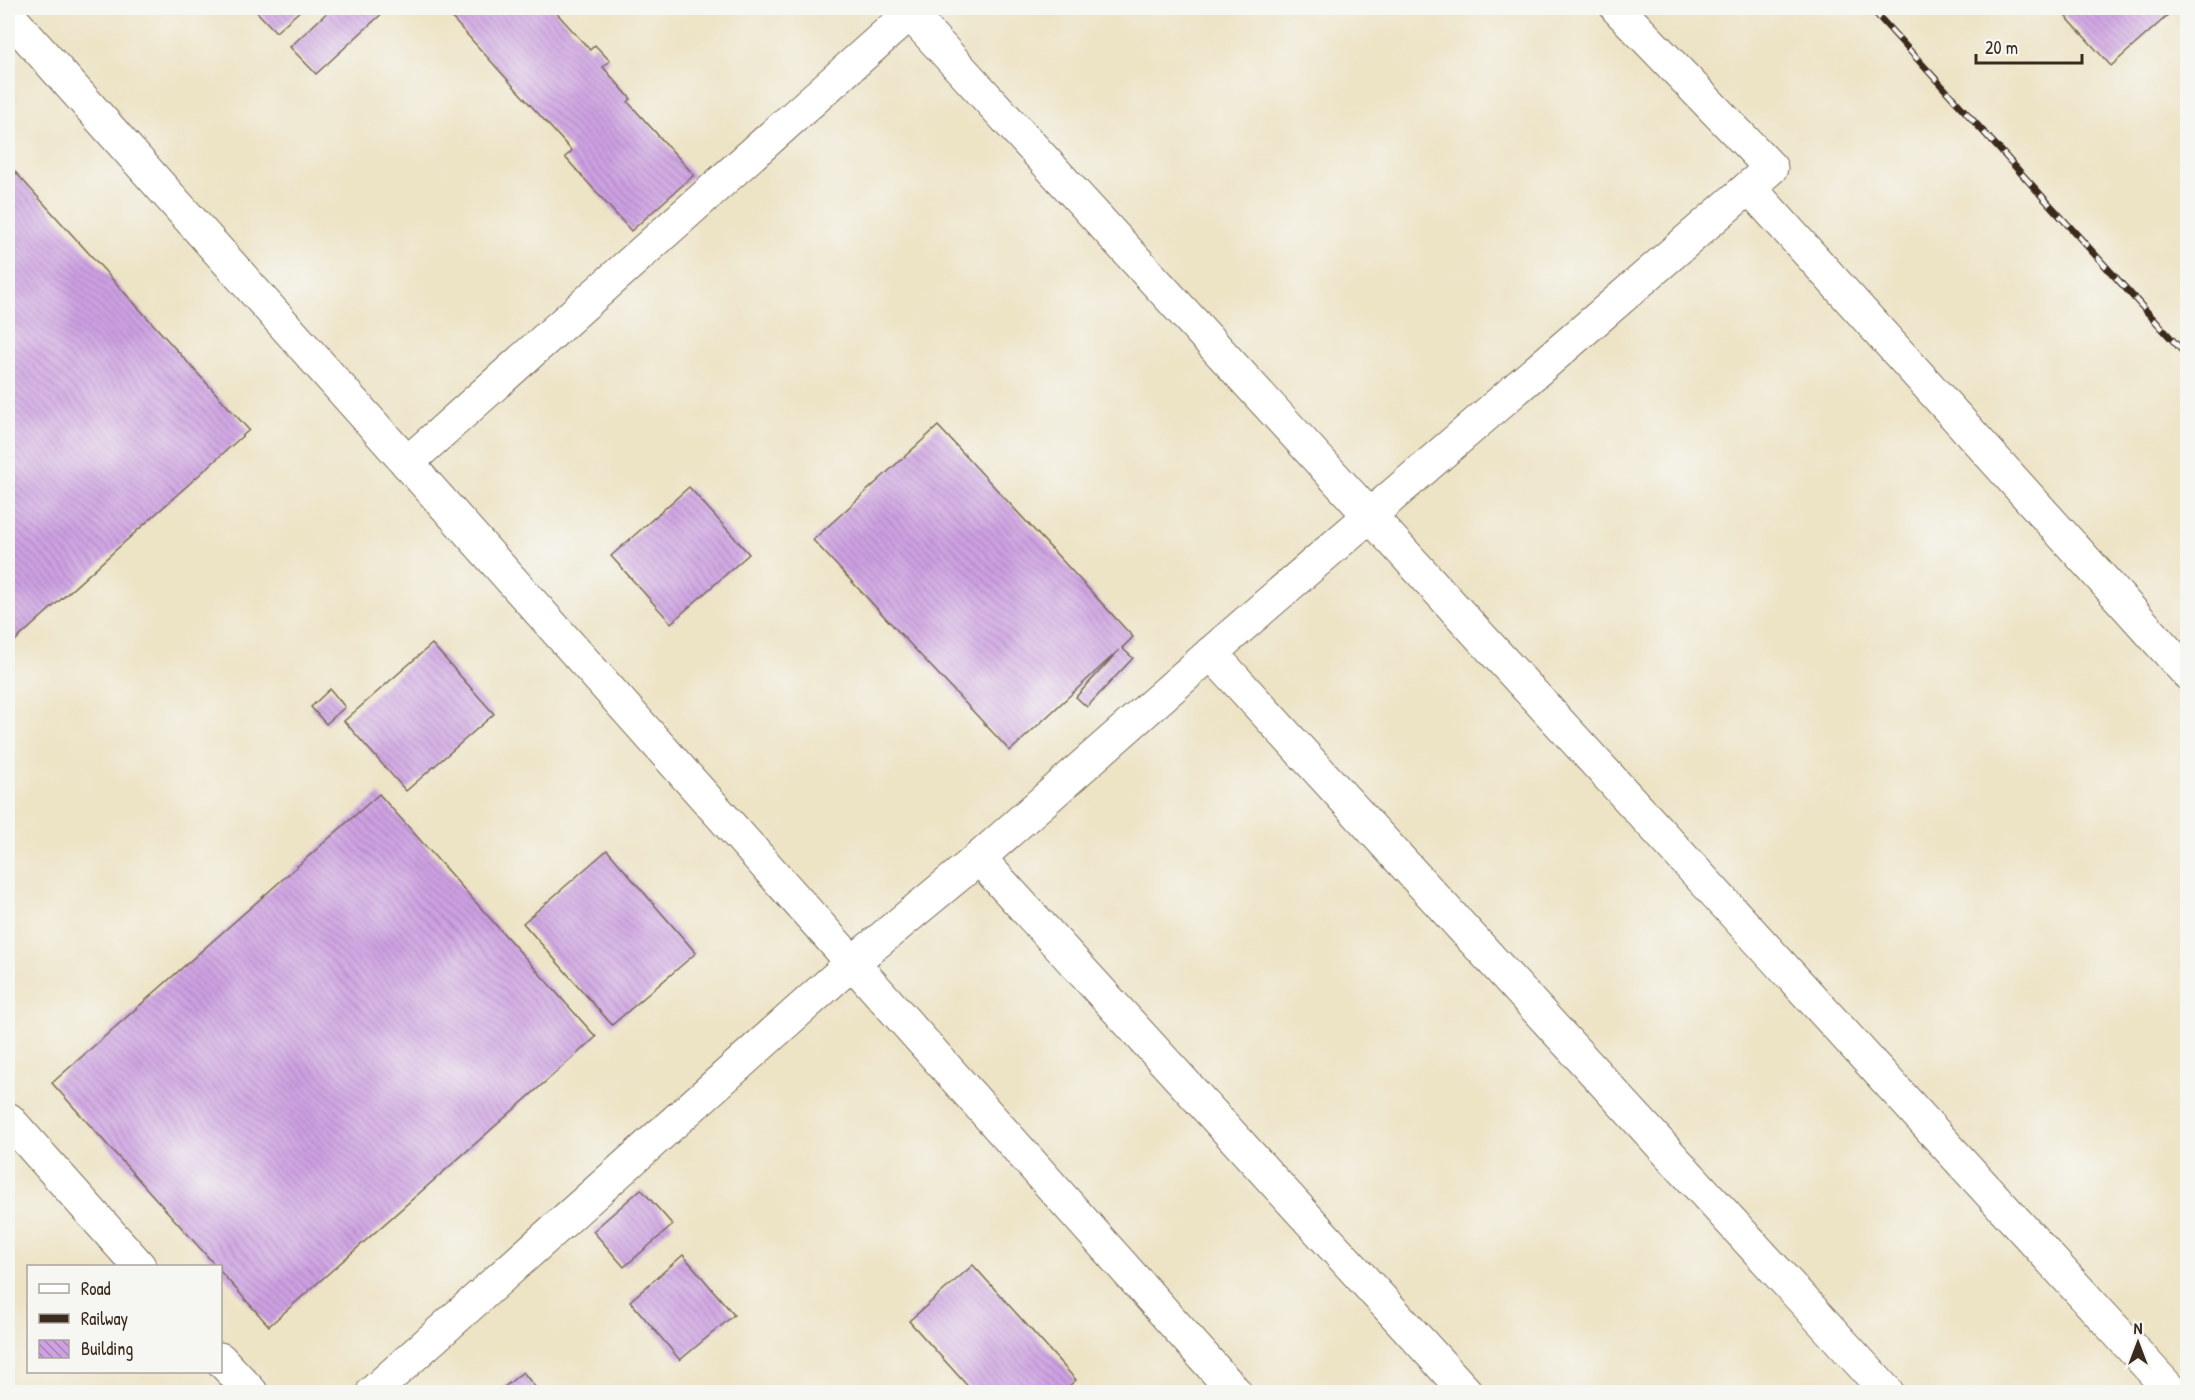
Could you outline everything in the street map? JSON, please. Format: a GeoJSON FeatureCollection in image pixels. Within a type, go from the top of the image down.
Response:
{"type":"FeatureCollection","features":[{"type":"Feature","properties":{"kind":"lane"},"geometry":{"type":"LineString","coordinates":[[373,1392],[852,963],[979,858],[1211,653],[1771,168],[1617,8]]}},
{"type":"Feature","properties":{"kind":"lane"},"geometry":{"type":"LineString","coordinates":[[407,463],[907,10],[2172,1392]]}},
{"type":"Feature","properties":{"kind":"lane"},"geometry":{"type":"LineString","coordinates":[[8,15],[1235,1392]]}},
{"type":"Feature","properties":{"kind":"lane"},"geometry":{"type":"LineString","coordinates":[[1749,187],[2187,674]]}},
{"type":"Feature","properties":{"kind":"lane"},"geometry":{"type":"LineString","coordinates":[[1211,653],[1887,1392]]}},
{"type":"Feature","properties":{"kind":"lane"},"geometry":{"type":"LineString","coordinates":[[979,858],[1466,1392]]}},
{"type":"Feature","properties":{"kind":"lane"},"geometry":{"type":"LineString","coordinates":[[8,1119],[138,1265]]}},
{"type":"Feature","properties":{"kind":"lane"},"geometry":{"type":"LineString","coordinates":[[222,1361],[250,1392]]}},
{"type":"Feature","properties":{"kind":"building"},"geometry":{"type":"Polygon","coordinates":[[[253,8],[303,8],[276,32],[253,8]]]}},
{"type":"Feature","properties":{"kind":"building"},"geometry":{"type":"Polygon","coordinates":[[[332,8],[388,8],[316,74],[290,47],[332,8]]]}},
{"type":"Feature","properties":{"kind":"building"},"geometry":{"type":"Polygon","coordinates":[[[443,8],[552,8],[590,50],[595,45],[610,61],[603,67],[631,99],[628,102],[694,175],[631,231],[565,157],[572,151],[443,8]]]}},
{"type":"Feature","properties":{"kind":"building"},"geometry":{"type":"Polygon","coordinates":[[[2058,8],[2159,8],[2167,16],[2111,66],[2058,8]]]}},
{"type":"Feature","properties":{"kind":"building"},"geometry":{"type":"Polygon","coordinates":[[[8,164],[249,430],[8,647],[8,164]]]}},
{"type":"Feature","properties":{"kind":"building"},"geometry":{"type":"Polygon","coordinates":[[[938,426],[1133,637],[1122,648],[1133,658],[1087,707],[1076,697],[1119,650],[1010,751],[813,540],[938,426]]]}},
{"type":"Feature","properties":{"kind":"building"},"geometry":{"type":"Polygon","coordinates":[[[689,487],[749,554],[671,623],[611,556],[689,487]]]}},
{"type":"Feature","properties":{"kind":"building"},"geometry":{"type":"Polygon","coordinates":[[[432,644],[494,714],[406,791],[344,721],[432,644]]]}},
{"type":"Feature","properties":{"kind":"building"},"geometry":{"type":"Polygon","coordinates":[[[330,689],[345,707],[326,724],[311,707],[330,689]]]}},
{"type":"Feature","properties":{"kind":"building"},"geometry":{"type":"Polygon","coordinates":[[[379,794],[596,1037],[269,1326],[222,1273],[222,1265],[215,1265],[52,1083],[379,794]]]}},
{"type":"Feature","properties":{"kind":"building"},"geometry":{"type":"Polygon","coordinates":[[[607,850],[696,953],[612,1025],[523,923],[607,850]]]}},
{"type":"Feature","properties":{"kind":"building"},"geometry":{"type":"Polygon","coordinates":[[[641,1189],[673,1225],[624,1267],[593,1231],[641,1189]]]}},
{"type":"Feature","properties":{"kind":"building"},"geometry":{"type":"Polygon","coordinates":[[[683,1255],[734,1315],[680,1360],[630,1301],[683,1255]]]}},
{"type":"Feature","properties":{"kind":"building"},"geometry":{"type":"Polygon","coordinates":[[[973,1265],[1076,1380],[1062,1392],[973,1392],[909,1321],[973,1265]]]}},
{"type":"Feature","properties":{"kind":"building"},"geometry":{"type":"Polygon","coordinates":[[[523,1372],[539,1392],[498,1392],[523,1372]]]}},
{"type":"Feature","properties":{"kind":"railway"},"geometry":{"type":"LineString","coordinates":[[1871,8],[2188,357]]}}]}
